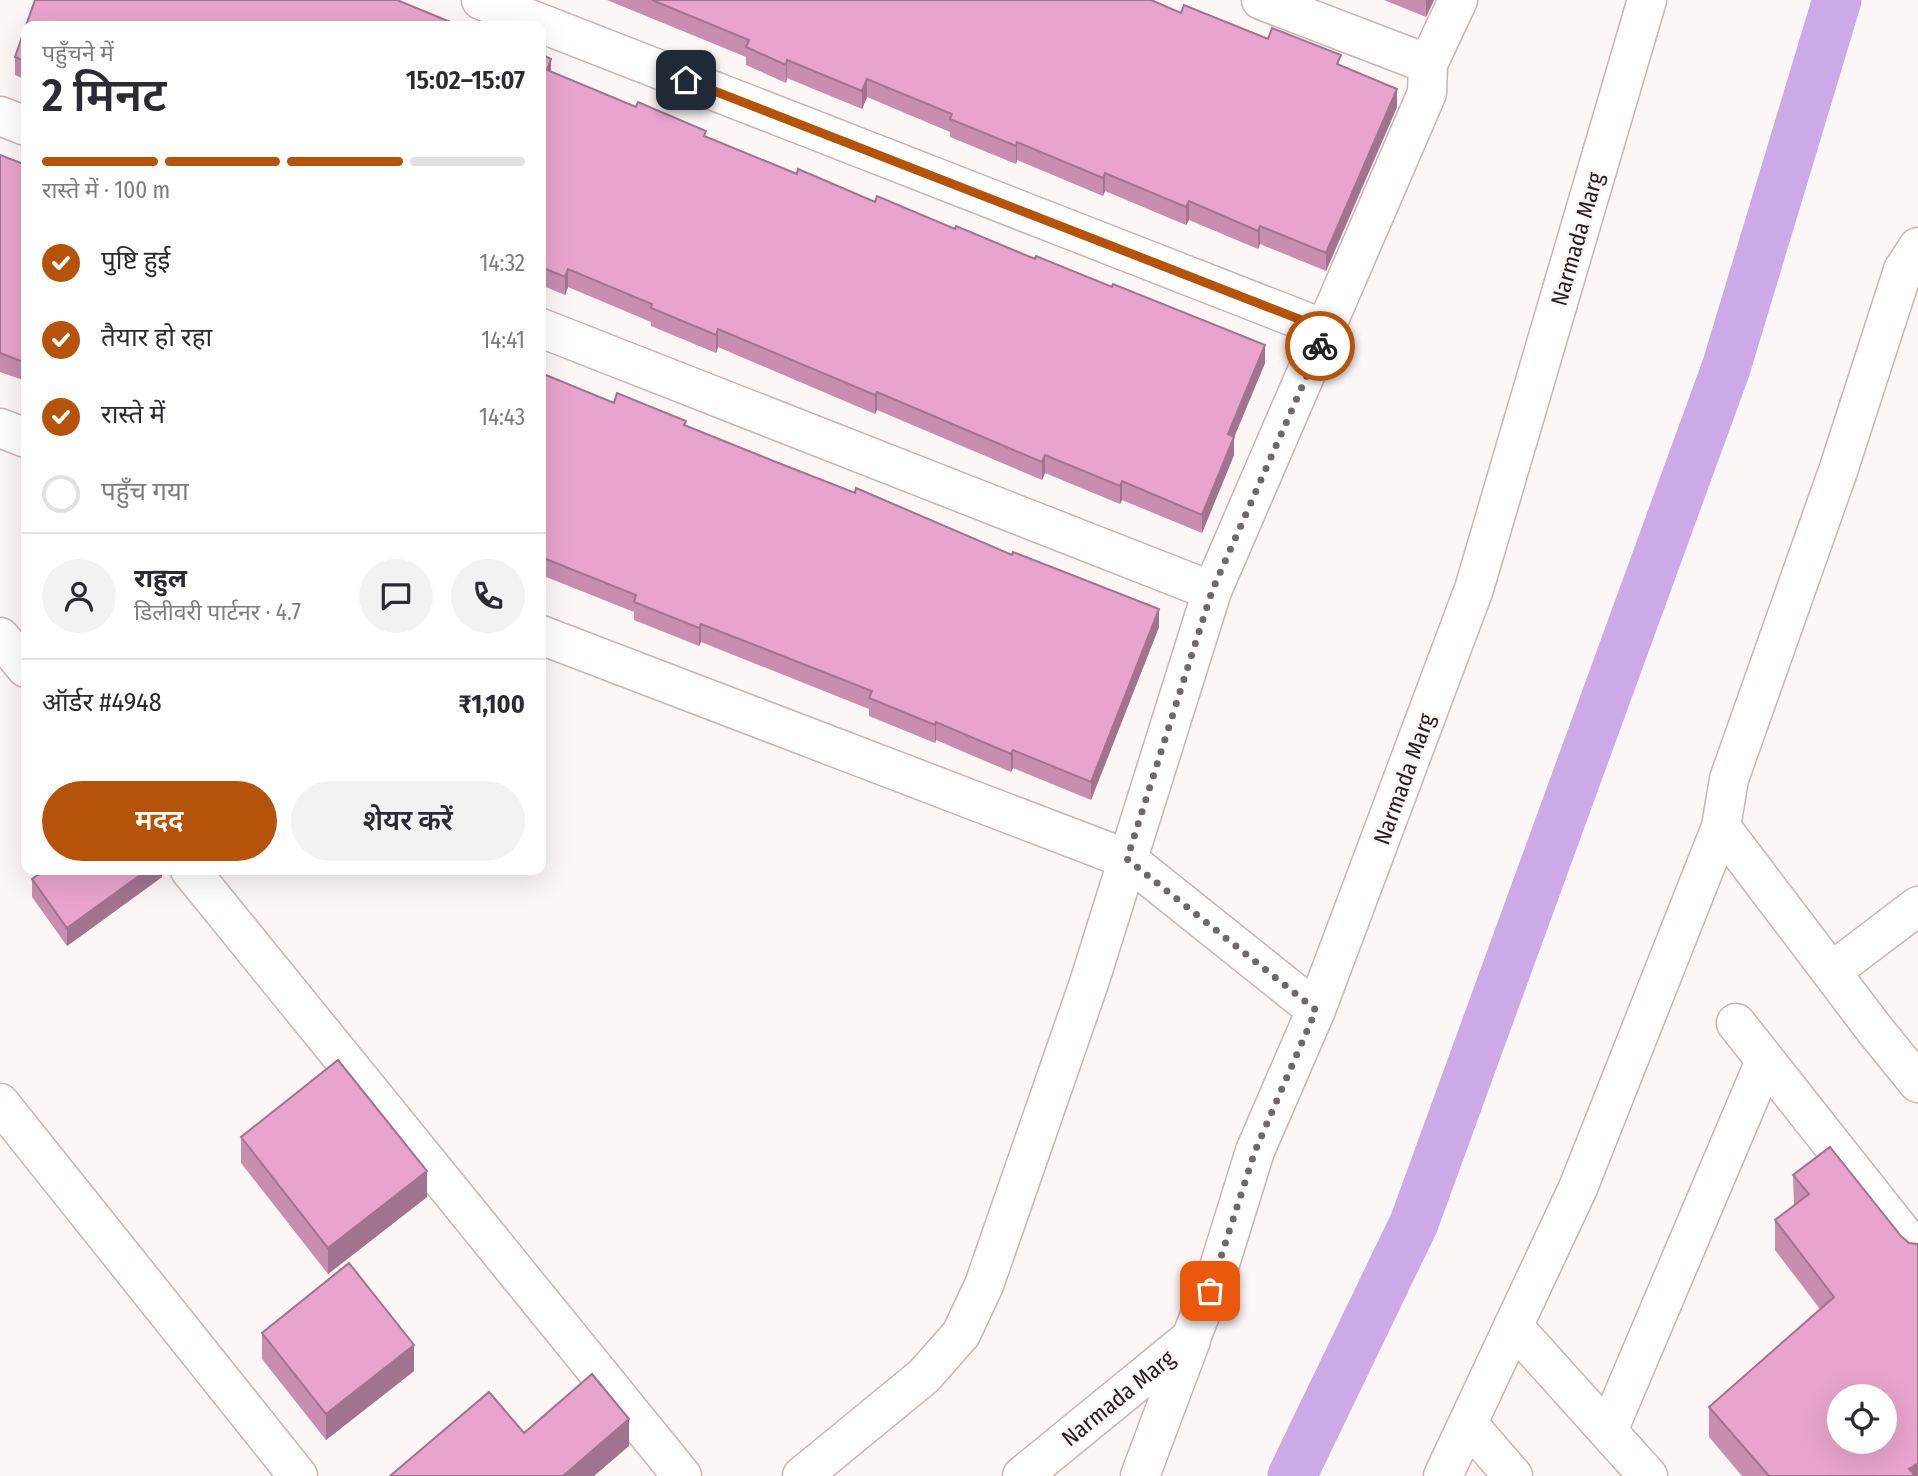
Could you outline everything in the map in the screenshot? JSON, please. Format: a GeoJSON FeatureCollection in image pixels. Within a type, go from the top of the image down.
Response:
{"type":"FeatureCollection","features":[{"type":"Feature","properties":{"kind":"street"},"geometry":{"type":"LineString","coordinates":[[481,0],[535,21]]}},
{"type":"Feature","properties":{"kind":"street"},"geometry":{"type":"LineString","coordinates":[[1261,0],[1428,64]]}},
{"type":"Feature","properties":{"kind":"street"},"geometry":{"type":"LineString","coordinates":[[802,1476],[925,1376],[961,1334],[984,1285],[1089,983],[1212,591],[1327,330],[1427,93],[1428,64],[1458,0]]}},
{"type":"Feature","properties":{"kind":"street","name":"Narmada Marg"},"geometry":{"type":"LineString","coordinates":[[1022,1476],[1191,1338],[1219,1267],[1255,1151],[1316,1010],[1474,589],[1647,0]]}},
{"type":"Feature","properties":{"kind":"street"},"geometry":{"type":"LineString","coordinates":[[546,25],[1327,330]]}},
{"type":"Feature","properties":{"kind":"street"},"geometry":{"type":"LineString","coordinates":[[0,116],[21,124]]}},
{"type":"Feature","properties":{"kind":"street"},"geometry":{"type":"LineString","coordinates":[[1443,1476],[1578,1188],[1721,827],[1734,766],[1838,471],[1903,270],[1918,247]]}},
{"type":"Feature","properties":{"kind":"street"},"geometry":{"type":"LineString","coordinates":[[546,330],[1212,591]]}},
{"type":"Feature","properties":{"kind":"street"},"geometry":{"type":"LineString","coordinates":[[0,428],[21,436]]}},
{"type":"Feature","properties":{"kind":"street"},"geometry":{"type":"LineString","coordinates":[[546,637],[1127,859],[1316,1010]]}},
{"type":"Feature","properties":{"kind":"street"},"geometry":{"type":"LineString","coordinates":[[0,638],[21,662]]}},
{"type":"Feature","properties":{"kind":"street"},"geometry":{"type":"LineString","coordinates":[[1721,827],[1918,1083]]}},
{"type":"Feature","properties":{"kind":"street"},"geometry":{"type":"LineString","coordinates":[[194,875],[681,1476]]}},
{"type":"Feature","properties":{"kind":"street"},"geometry":{"type":"LineString","coordinates":[[1831,972],[1918,906]]}},
{"type":"Feature","properties":{"kind":"street"},"geometry":{"type":"LineString","coordinates":[[1736,1023],[1918,1253]]}},
{"type":"Feature","properties":{"kind":"street"},"geometry":{"type":"LineString","coordinates":[[1608,1432],[1766,1061]]}},
{"type":"Feature","properties":{"kind":"street"},"geometry":{"type":"LineString","coordinates":[[0,1103],[298,1476]]}},
{"type":"Feature","properties":{"kind":"street"},"geometry":{"type":"LineString","coordinates":[[1513,1326],[1648,1476]]}},
{"type":"Feature","properties":{"kind":"street"},"geometry":{"type":"LineString","coordinates":[[1140,1476],[1191,1338]]}},
{"type":"Feature","properties":{"kind":"street"},"geometry":{"type":"LineString","coordinates":[[1468,1424],[1513,1476]]}},
{"type":"Feature","properties":{"kind":"building"},"geometry":{"type":"Polygon","coordinates":[[[35,0],[397,0],[448,21],[28,21],[35,0]]]}},
{"type":"Feature","properties":{"kind":"building"},"geometry":{"type":"Polygon","coordinates":[[[652,0],[1151,0],[1181,13],[1184,5],[1268,39],[1272,28],[1341,55],[1337,64],[1397,89],[1326,253],[1260,226],[1258,231],[1189,201],[1186,207],[1105,173],[1103,178],[1017,142],[1016,146],[950,119],[952,114],[867,79],[862,91],[787,60],[786,65],[746,47],[749,40],[652,0]]]}},
{"type":"Feature","properties":{"kind":"building"},"geometry":{"type":"Polygon","coordinates":[[[21,40],[21,60],[15,57],[21,40]]]}},
{"type":"Feature","properties":{"kind":"building"},"geometry":{"type":"Polygon","coordinates":[[[546,56],[551,59],[547,70],[636,107],[638,102],[706,131],[704,136],[797,174],[798,169],[875,202],[877,196],[955,229],[956,226],[1112,287],[1113,284],[1265,345],[1228,434],[1234,437],[1202,515],[1122,481],[1120,486],[1045,455],[1042,462],[718,329],[716,335],[651,308],[652,304],[568,269],[565,277],[546,269],[546,56]]]}},
{"type":"Feature","properties":{"kind":"building"},"geometry":{"type":"Polygon","coordinates":[[[0,155],[21,163],[21,361],[0,353],[0,155]]]}},
{"type":"Feature","properties":{"kind":"building"},"geometry":{"type":"Polygon","coordinates":[[[546,375],[614,403],[617,393],[686,421],[684,425],[776,462],[855,493],[856,488],[1012,555],[1013,552],[1159,609],[1091,782],[1013,750],[1011,754],[936,722],[935,725],[869,698],[872,691],[701,624],[699,628],[634,602],[636,595],[546,559],[546,375]]]}},
{"type":"Feature","properties":{"kind":"building"},"geometry":{"type":"Polygon","coordinates":[[[38,875],[140,875],[67,928],[32,879],[38,875]]]}},
{"type":"Feature","properties":{"kind":"building"},"geometry":{"type":"Polygon","coordinates":[[[338,1060],[427,1171],[328,1248],[241,1137],[338,1060]]]}},
{"type":"Feature","properties":{"kind":"building"},"geometry":{"type":"Polygon","coordinates":[[[1830,1147],[1901,1236],[1909,1243],[1918,1244],[1918,1463],[1909,1469],[1914,1474],[1912,1476],[1769,1476],[1709,1407],[1834,1297],[1775,1220],[1809,1194],[1793,1175],[1830,1147]]]}},
{"type":"Feature","properties":{"kind":"building"},"geometry":{"type":"Polygon","coordinates":[[[349,1263],[414,1345],[326,1414],[262,1333],[349,1263]]]}},
{"type":"Feature","properties":{"kind":"building"},"geometry":{"type":"Polygon","coordinates":[[[592,1374],[629,1419],[563,1476],[390,1476],[489,1392],[524,1433],[592,1374]]]}},
{"type":"Feature","properties":{"kind":"waterway"},"geometry":{"type":"LineString","coordinates":[[1292,1476],[1414,1223],[1726,368],[1837,0]]}},
{"type":"Feature","properties":{"kind":"way so far"},"geometry":{"type":"LineString","coordinates":[[1210,1291],[1255,1151],[1316,1010],[1127,859],[1212,591],[1320,346]]}},
{"type":"Feature","properties":{"kind":"route"},"geometry":{"type":"LineString","coordinates":[[686,80],[1327,330],[1320,346]]}}]}
